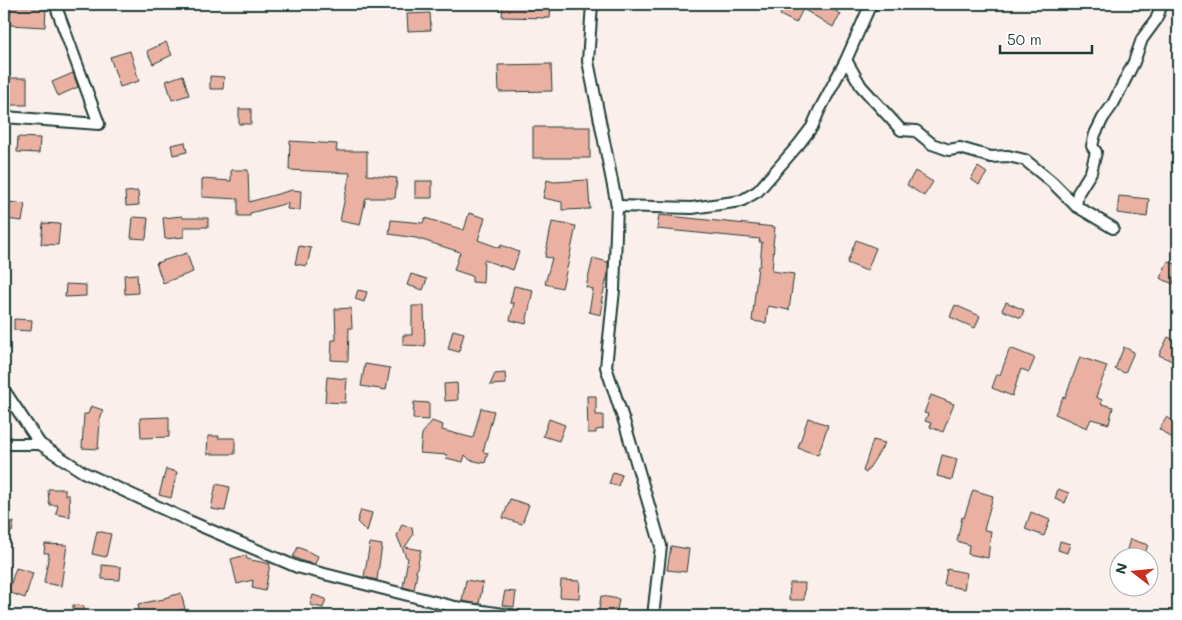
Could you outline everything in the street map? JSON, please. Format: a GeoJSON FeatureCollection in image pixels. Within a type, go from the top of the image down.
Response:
{"type":"FeatureCollection","features":[{"type":"Feature","properties":{"kind":"street"},"geometry":{"type":"LineString","coordinates":[[4,117],[99,124],[55,4]]}},
{"type":"Feature","properties":{"kind":"street"},"geometry":{"type":"LineString","coordinates":[[592,4],[588,61],[617,206],[614,290],[606,367],[661,546],[653,616]]}},
{"type":"Feature","properties":{"kind":"street"},"geometry":{"type":"LineString","coordinates":[[617,206],[692,208],[741,201],[758,191],[812,127],[846,60],[869,8],[873,4]]}},
{"type":"Feature","properties":{"kind":"street"},"geometry":{"type":"LineString","coordinates":[[1076,206],[1078,193],[1091,172],[1096,152],[1092,146],[1095,134],[1113,104],[1134,62],[1142,39],[1156,20],[1162,4]]}},
{"type":"Feature","properties":{"kind":"street"},"geometry":{"type":"LineString","coordinates":[[846,60],[861,86],[901,130],[916,131],[932,144],[949,150],[960,148],[991,156],[1008,156],[1025,160],[1052,182],[1076,206],[1113,228]]}},
{"type":"Feature","properties":{"kind":"street"},"geometry":{"type":"LineString","coordinates":[[4,390],[40,444],[83,472],[189,521],[297,567],[454,607],[517,616]]}},
{"type":"Feature","properties":{"kind":"street"},"geometry":{"type":"LineString","coordinates":[[4,444],[40,444]]}},
{"type":"Feature","properties":{"kind":"building"},"geometry":{"type":"Polygon","coordinates":[[[503,4],[551,4],[550,18],[502,17],[503,4]]]}},
{"type":"Feature","properties":{"kind":"building"},"geometry":{"type":"Polygon","coordinates":[[[785,4],[823,4],[841,14],[833,27],[803,9],[796,23],[780,15],[785,4]]]}},
{"type":"Feature","properties":{"kind":"building"},"geometry":{"type":"Polygon","coordinates":[[[11,5],[46,7],[45,27],[10,25],[11,5]]]}},
{"type":"Feature","properties":{"kind":"building"},"geometry":{"type":"Polygon","coordinates":[[[430,13],[431,30],[408,31],[407,14],[430,13]]]}},
{"type":"Feature","properties":{"kind":"building"},"geometry":{"type":"Polygon","coordinates":[[[166,42],[172,55],[153,64],[147,51],[166,42]]]}},
{"type":"Feature","properties":{"kind":"building"},"geometry":{"type":"Polygon","coordinates":[[[130,51],[139,81],[120,87],[110,57],[130,51]]]}},
{"type":"Feature","properties":{"kind":"building"},"geometry":{"type":"Polygon","coordinates":[[[551,64],[552,91],[499,92],[498,65],[551,64]]]}},
{"type":"Feature","properties":{"kind":"building"},"geometry":{"type":"Polygon","coordinates":[[[73,73],[78,87],[58,96],[52,82],[73,73]]]}},
{"type":"Feature","properties":{"kind":"building"},"geometry":{"type":"Polygon","coordinates":[[[183,75],[189,95],[172,100],[166,81],[183,75]]]}},
{"type":"Feature","properties":{"kind":"building"},"geometry":{"type":"Polygon","coordinates":[[[210,76],[224,77],[223,89],[210,89],[210,76]]]}},
{"type":"Feature","properties":{"kind":"building"},"geometry":{"type":"Polygon","coordinates":[[[4,78],[27,78],[27,105],[4,105],[4,78]]]}},
{"type":"Feature","properties":{"kind":"building"},"geometry":{"type":"Polygon","coordinates":[[[239,109],[251,109],[251,124],[239,124],[239,109]]]}},
{"type":"Feature","properties":{"kind":"building"},"geometry":{"type":"Polygon","coordinates":[[[533,127],[590,127],[590,158],[533,158],[533,127]]]}},
{"type":"Feature","properties":{"kind":"building"},"geometry":{"type":"Polygon","coordinates":[[[18,137],[40,138],[39,153],[17,152],[18,137]]]}},
{"type":"Feature","properties":{"kind":"building"},"geometry":{"type":"Polygon","coordinates":[[[290,141],[337,144],[336,151],[367,151],[367,175],[397,178],[395,198],[366,198],[360,225],[340,221],[350,173],[289,170],[290,141]]]}},
{"type":"Feature","properties":{"kind":"building"},"geometry":{"type":"Polygon","coordinates":[[[185,142],[187,152],[173,155],[171,145],[185,142]]]}},
{"type":"Feature","properties":{"kind":"building"},"geometry":{"type":"Polygon","coordinates":[[[978,167],[987,173],[979,185],[971,179],[978,167]]]}},
{"type":"Feature","properties":{"kind":"building"},"geometry":{"type":"Polygon","coordinates":[[[231,170],[248,170],[249,202],[292,190],[301,191],[300,210],[287,209],[288,203],[250,213],[250,216],[238,216],[238,199],[202,197],[202,179],[231,181],[231,170]]]}},
{"type":"Feature","properties":{"kind":"building"},"geometry":{"type":"Polygon","coordinates":[[[915,171],[933,182],[924,196],[907,185],[915,171]]]}},
{"type":"Feature","properties":{"kind":"building"},"geometry":{"type":"Polygon","coordinates":[[[547,180],[554,182],[588,180],[590,209],[562,210],[562,202],[543,198],[547,180]]]}},
{"type":"Feature","properties":{"kind":"building"},"geometry":{"type":"Polygon","coordinates":[[[415,181],[432,181],[432,198],[415,198],[415,181]]]}},
{"type":"Feature","properties":{"kind":"building"},"geometry":{"type":"Polygon","coordinates":[[[138,191],[139,205],[126,206],[125,192],[138,191]]]}},
{"type":"Feature","properties":{"kind":"building"},"geometry":{"type":"Polygon","coordinates":[[[1119,196],[1149,199],[1147,217],[1117,213],[1119,196]]]}},
{"type":"Feature","properties":{"kind":"building"},"geometry":{"type":"Polygon","coordinates":[[[9,202],[25,204],[22,221],[6,219],[9,202]]]}},
{"type":"Feature","properties":{"kind":"building"},"geometry":{"type":"Polygon","coordinates":[[[469,213],[485,218],[478,240],[500,248],[501,245],[519,252],[513,270],[484,260],[483,283],[472,282],[472,276],[454,270],[460,252],[416,238],[389,234],[391,220],[423,223],[425,218],[464,230],[469,213]]]}},
{"type":"Feature","properties":{"kind":"building"},"geometry":{"type":"Polygon","coordinates":[[[659,215],[775,227],[772,271],[794,274],[789,310],[768,306],[766,323],[752,321],[758,266],[760,266],[762,242],[759,242],[760,239],[657,229],[659,215]]]}},
{"type":"Feature","properties":{"kind":"building"},"geometry":{"type":"Polygon","coordinates":[[[182,216],[183,218],[208,218],[208,227],[184,227],[184,237],[165,239],[163,218],[182,216]]]}},
{"type":"Feature","properties":{"kind":"building"},"geometry":{"type":"Polygon","coordinates":[[[133,217],[148,218],[146,239],[131,238],[133,217]]]}},
{"type":"Feature","properties":{"kind":"building"},"geometry":{"type":"Polygon","coordinates":[[[552,222],[576,226],[562,288],[545,284],[552,258],[545,257],[552,222]]]}},
{"type":"Feature","properties":{"kind":"building"},"geometry":{"type":"Polygon","coordinates":[[[43,223],[60,224],[58,245],[41,244],[43,223]]]}},
{"type":"Feature","properties":{"kind":"building"},"geometry":{"type":"Polygon","coordinates":[[[856,240],[876,248],[867,271],[847,263],[856,240]]]}},
{"type":"Feature","properties":{"kind":"building"},"geometry":{"type":"Polygon","coordinates":[[[299,246],[311,248],[307,266],[295,264],[299,246]]]}},
{"type":"Feature","properties":{"kind":"building"},"geometry":{"type":"Polygon","coordinates":[[[187,253],[193,272],[163,283],[156,263],[187,253]]]}},
{"type":"Feature","properties":{"kind":"building"},"geometry":{"type":"Polygon","coordinates":[[[593,258],[608,262],[608,274],[601,302],[603,302],[601,315],[589,312],[593,289],[586,287],[593,258]]]}},
{"type":"Feature","properties":{"kind":"building"},"geometry":{"type":"Polygon","coordinates":[[[1168,261],[1178,265],[1178,273],[1173,284],[1160,278],[1168,261]]]}},
{"type":"Feature","properties":{"kind":"building"},"geometry":{"type":"Polygon","coordinates":[[[137,274],[138,293],[125,294],[124,275],[137,274]]]}},
{"type":"Feature","properties":{"kind":"building"},"geometry":{"type":"Polygon","coordinates":[[[411,274],[427,279],[423,290],[407,285],[411,274]]]}},
{"type":"Feature","properties":{"kind":"building"},"geometry":{"type":"Polygon","coordinates":[[[66,284],[86,285],[86,296],[65,297],[66,284]]]}},
{"type":"Feature","properties":{"kind":"building"},"geometry":{"type":"Polygon","coordinates":[[[514,286],[533,290],[526,324],[510,320],[514,303],[510,303],[514,286]]]}},
{"type":"Feature","properties":{"kind":"building"},"geometry":{"type":"Polygon","coordinates":[[[358,290],[367,292],[364,302],[355,299],[358,290]]]}},
{"type":"Feature","properties":{"kind":"building"},"geometry":{"type":"Polygon","coordinates":[[[1006,302],[1024,310],[1021,318],[1002,310],[1006,302]]]}},
{"type":"Feature","properties":{"kind":"building"},"geometry":{"type":"Polygon","coordinates":[[[955,305],[980,316],[975,328],[950,317],[955,305]]]}},
{"type":"Feature","properties":{"kind":"building"},"geometry":{"type":"Polygon","coordinates":[[[412,306],[424,306],[425,346],[403,345],[403,335],[412,335],[412,306]]]}},
{"type":"Feature","properties":{"kind":"building"},"geometry":{"type":"Polygon","coordinates":[[[351,308],[352,328],[349,328],[348,361],[331,360],[332,340],[336,340],[335,309],[351,308]]]}},
{"type":"Feature","properties":{"kind":"building"},"geometry":{"type":"Polygon","coordinates":[[[14,319],[32,320],[31,331],[14,330],[14,319]]]}},
{"type":"Feature","properties":{"kind":"building"},"geometry":{"type":"Polygon","coordinates":[[[453,330],[464,333],[459,352],[448,349],[453,330]]]}},
{"type":"Feature","properties":{"kind":"building"},"geometry":{"type":"Polygon","coordinates":[[[1168,337],[1178,342],[1178,353],[1174,362],[1159,355],[1168,337]]]}},
{"type":"Feature","properties":{"kind":"building"},"geometry":{"type":"Polygon","coordinates":[[[1124,347],[1134,352],[1125,373],[1115,369],[1124,347]]]}},
{"type":"Feature","properties":{"kind":"building"},"geometry":{"type":"Polygon","coordinates":[[[1010,348],[1035,358],[1029,372],[1021,369],[1012,396],[992,388],[997,374],[1000,375],[1010,348]]]}},
{"type":"Feature","properties":{"kind":"building"},"geometry":{"type":"Polygon","coordinates":[[[1080,357],[1107,366],[1096,397],[1102,400],[1101,404],[1113,407],[1109,424],[1091,419],[1087,428],[1055,414],[1063,397],[1065,398],[1080,357]]]}},
{"type":"Feature","properties":{"kind":"building"},"geometry":{"type":"Polygon","coordinates":[[[365,364],[390,368],[386,390],[361,386],[365,364]]]}},
{"type":"Feature","properties":{"kind":"building"},"geometry":{"type":"Polygon","coordinates":[[[505,373],[506,384],[490,385],[495,374],[505,373]]]}},
{"type":"Feature","properties":{"kind":"building"},"geometry":{"type":"Polygon","coordinates":[[[327,377],[347,379],[345,403],[325,402],[327,377]]]}},
{"type":"Feature","properties":{"kind":"building"},"geometry":{"type":"Polygon","coordinates":[[[457,383],[458,400],[445,401],[444,384],[457,383]]]}},
{"type":"Feature","properties":{"kind":"building"},"geometry":{"type":"Polygon","coordinates":[[[931,395],[954,404],[943,432],[930,427],[931,423],[925,421],[928,414],[924,413],[931,395]]]}},
{"type":"Feature","properties":{"kind":"building"},"geometry":{"type":"Polygon","coordinates":[[[587,396],[596,396],[596,415],[603,415],[603,429],[596,430],[596,433],[588,433],[587,396]]]}},
{"type":"Feature","properties":{"kind":"building"},"geometry":{"type":"Polygon","coordinates":[[[414,402],[429,403],[429,420],[413,419],[414,402]]]}},
{"type":"Feature","properties":{"kind":"building"},"geometry":{"type":"Polygon","coordinates":[[[91,406],[103,410],[99,422],[98,449],[82,448],[84,414],[88,414],[91,406]]]}},
{"type":"Feature","properties":{"kind":"building"},"geometry":{"type":"Polygon","coordinates":[[[481,408],[494,411],[483,452],[488,453],[485,463],[470,460],[465,455],[463,462],[446,458],[447,455],[420,453],[422,434],[432,421],[443,425],[442,430],[473,438],[481,408]]]}},
{"type":"Feature","properties":{"kind":"building"},"geometry":{"type":"Polygon","coordinates":[[[169,417],[169,437],[141,438],[140,418],[169,417]]]}},
{"type":"Feature","properties":{"kind":"building"},"geometry":{"type":"Polygon","coordinates":[[[1167,417],[1178,424],[1178,428],[1172,438],[1159,429],[1167,417]]]}},
{"type":"Feature","properties":{"kind":"building"},"geometry":{"type":"Polygon","coordinates":[[[808,418],[828,425],[818,455],[798,448],[808,418]]]}},
{"type":"Feature","properties":{"kind":"building"},"geometry":{"type":"Polygon","coordinates":[[[549,419],[565,425],[559,441],[543,436],[549,419]]]}},
{"type":"Feature","properties":{"kind":"building"},"geometry":{"type":"Polygon","coordinates":[[[208,436],[235,438],[235,454],[207,454],[208,436]]]}},
{"type":"Feature","properties":{"kind":"building"},"geometry":{"type":"Polygon","coordinates":[[[873,440],[885,443],[866,473],[863,471],[873,440]]]}},
{"type":"Feature","properties":{"kind":"building"},"geometry":{"type":"Polygon","coordinates":[[[942,455],[957,459],[952,480],[937,476],[942,455]]]}},
{"type":"Feature","properties":{"kind":"building"},"geometry":{"type":"Polygon","coordinates":[[[166,469],[177,472],[171,498],[159,495],[166,469]]]}},
{"type":"Feature","properties":{"kind":"building"},"geometry":{"type":"Polygon","coordinates":[[[613,472],[622,475],[618,486],[609,484],[613,472]]]}},
{"type":"Feature","properties":{"kind":"building"},"geometry":{"type":"Polygon","coordinates":[[[216,484],[230,487],[225,511],[211,509],[216,484]]]}},
{"type":"Feature","properties":{"kind":"building"},"geometry":{"type":"Polygon","coordinates":[[[48,489],[65,489],[65,495],[69,495],[70,517],[56,514],[58,505],[50,505],[48,489]]]}},
{"type":"Feature","properties":{"kind":"building"},"geometry":{"type":"Polygon","coordinates":[[[1058,489],[1069,493],[1065,503],[1055,499],[1058,489]]]}},
{"type":"Feature","properties":{"kind":"building"},"geometry":{"type":"Polygon","coordinates":[[[973,490],[993,496],[984,530],[991,531],[988,558],[968,554],[969,545],[957,541],[962,517],[964,518],[973,490]]]}},
{"type":"Feature","properties":{"kind":"building"},"geometry":{"type":"Polygon","coordinates":[[[510,499],[529,505],[522,524],[503,518],[510,499]]]}},
{"type":"Feature","properties":{"kind":"building"},"geometry":{"type":"Polygon","coordinates":[[[361,510],[372,513],[367,532],[357,522],[361,510]]]}},
{"type":"Feature","properties":{"kind":"building"},"geometry":{"type":"Polygon","coordinates":[[[1031,512],[1050,520],[1044,536],[1025,529],[1031,512]]]}},
{"type":"Feature","properties":{"kind":"building"},"geometry":{"type":"Polygon","coordinates":[[[4,520],[14,522],[12,532],[4,531],[4,520]]]}},
{"type":"Feature","properties":{"kind":"building"},"geometry":{"type":"Polygon","coordinates":[[[402,524],[412,528],[413,535],[405,547],[421,550],[414,590],[403,587],[408,558],[397,536],[402,524]]]}},
{"type":"Feature","properties":{"kind":"building"},"geometry":{"type":"Polygon","coordinates":[[[97,531],[111,534],[106,557],[92,554],[97,531]]]}},
{"type":"Feature","properties":{"kind":"building"},"geometry":{"type":"Polygon","coordinates":[[[1130,539],[1148,545],[1147,548],[1127,548],[1130,539]]]}},
{"type":"Feature","properties":{"kind":"building"},"geometry":{"type":"Polygon","coordinates":[[[1060,541],[1070,544],[1067,553],[1058,550],[1060,541]]]}},
{"type":"Feature","properties":{"kind":"building"},"geometry":{"type":"Polygon","coordinates":[[[370,543],[382,545],[377,580],[364,577],[370,543]]]}},
{"type":"Feature","properties":{"kind":"building"},"geometry":{"type":"Polygon","coordinates":[[[45,544],[67,545],[61,586],[44,583],[49,553],[44,553],[45,544]]]}},
{"type":"Feature","properties":{"kind":"building"},"geometry":{"type":"Polygon","coordinates":[[[671,546],[689,549],[686,572],[667,570],[671,546]]]}},
{"type":"Feature","properties":{"kind":"building"},"geometry":{"type":"Polygon","coordinates":[[[298,547],[318,556],[315,564],[293,557],[298,547]]]}},
{"type":"Feature","properties":{"kind":"building"},"geometry":{"type":"Polygon","coordinates":[[[246,555],[247,559],[270,564],[265,591],[252,588],[253,580],[237,584],[231,559],[246,555]]]}},
{"type":"Feature","properties":{"kind":"building"},"geometry":{"type":"Polygon","coordinates":[[[102,565],[121,567],[120,580],[102,579],[102,565]]]}},
{"type":"Feature","properties":{"kind":"building"},"geometry":{"type":"Polygon","coordinates":[[[16,568],[33,573],[25,598],[8,592],[16,568]]]}},
{"type":"Feature","properties":{"kind":"building"},"geometry":{"type":"Polygon","coordinates":[[[947,569],[967,573],[964,589],[944,585],[947,569]]]}},
{"type":"Feature","properties":{"kind":"building"},"geometry":{"type":"Polygon","coordinates":[[[466,580],[483,583],[479,604],[462,601],[466,580]]]}},
{"type":"Feature","properties":{"kind":"building"},"geometry":{"type":"Polygon","coordinates":[[[561,580],[580,581],[579,598],[560,597],[561,580]]]}},
{"type":"Feature","properties":{"kind":"building"},"geometry":{"type":"Polygon","coordinates":[[[790,583],[805,583],[804,600],[789,600],[790,583]]]}},
{"type":"Feature","properties":{"kind":"building"},"geometry":{"type":"Polygon","coordinates":[[[505,591],[516,592],[514,607],[502,605],[505,591]]]}},
{"type":"Feature","properties":{"kind":"building"},"geometry":{"type":"Polygon","coordinates":[[[181,593],[185,609],[164,614],[165,616],[140,616],[138,604],[164,599],[181,593]]]}},
{"type":"Feature","properties":{"kind":"building"},"geometry":{"type":"Polygon","coordinates":[[[313,595],[326,599],[323,608],[310,605],[313,595]]]}},
{"type":"Feature","properties":{"kind":"building"},"geometry":{"type":"Polygon","coordinates":[[[601,596],[619,599],[616,616],[598,616],[601,596]]]}},
{"type":"Feature","properties":{"kind":"building"},"geometry":{"type":"Polygon","coordinates":[[[73,605],[84,606],[84,615],[73,615],[73,605]]]}}]}
